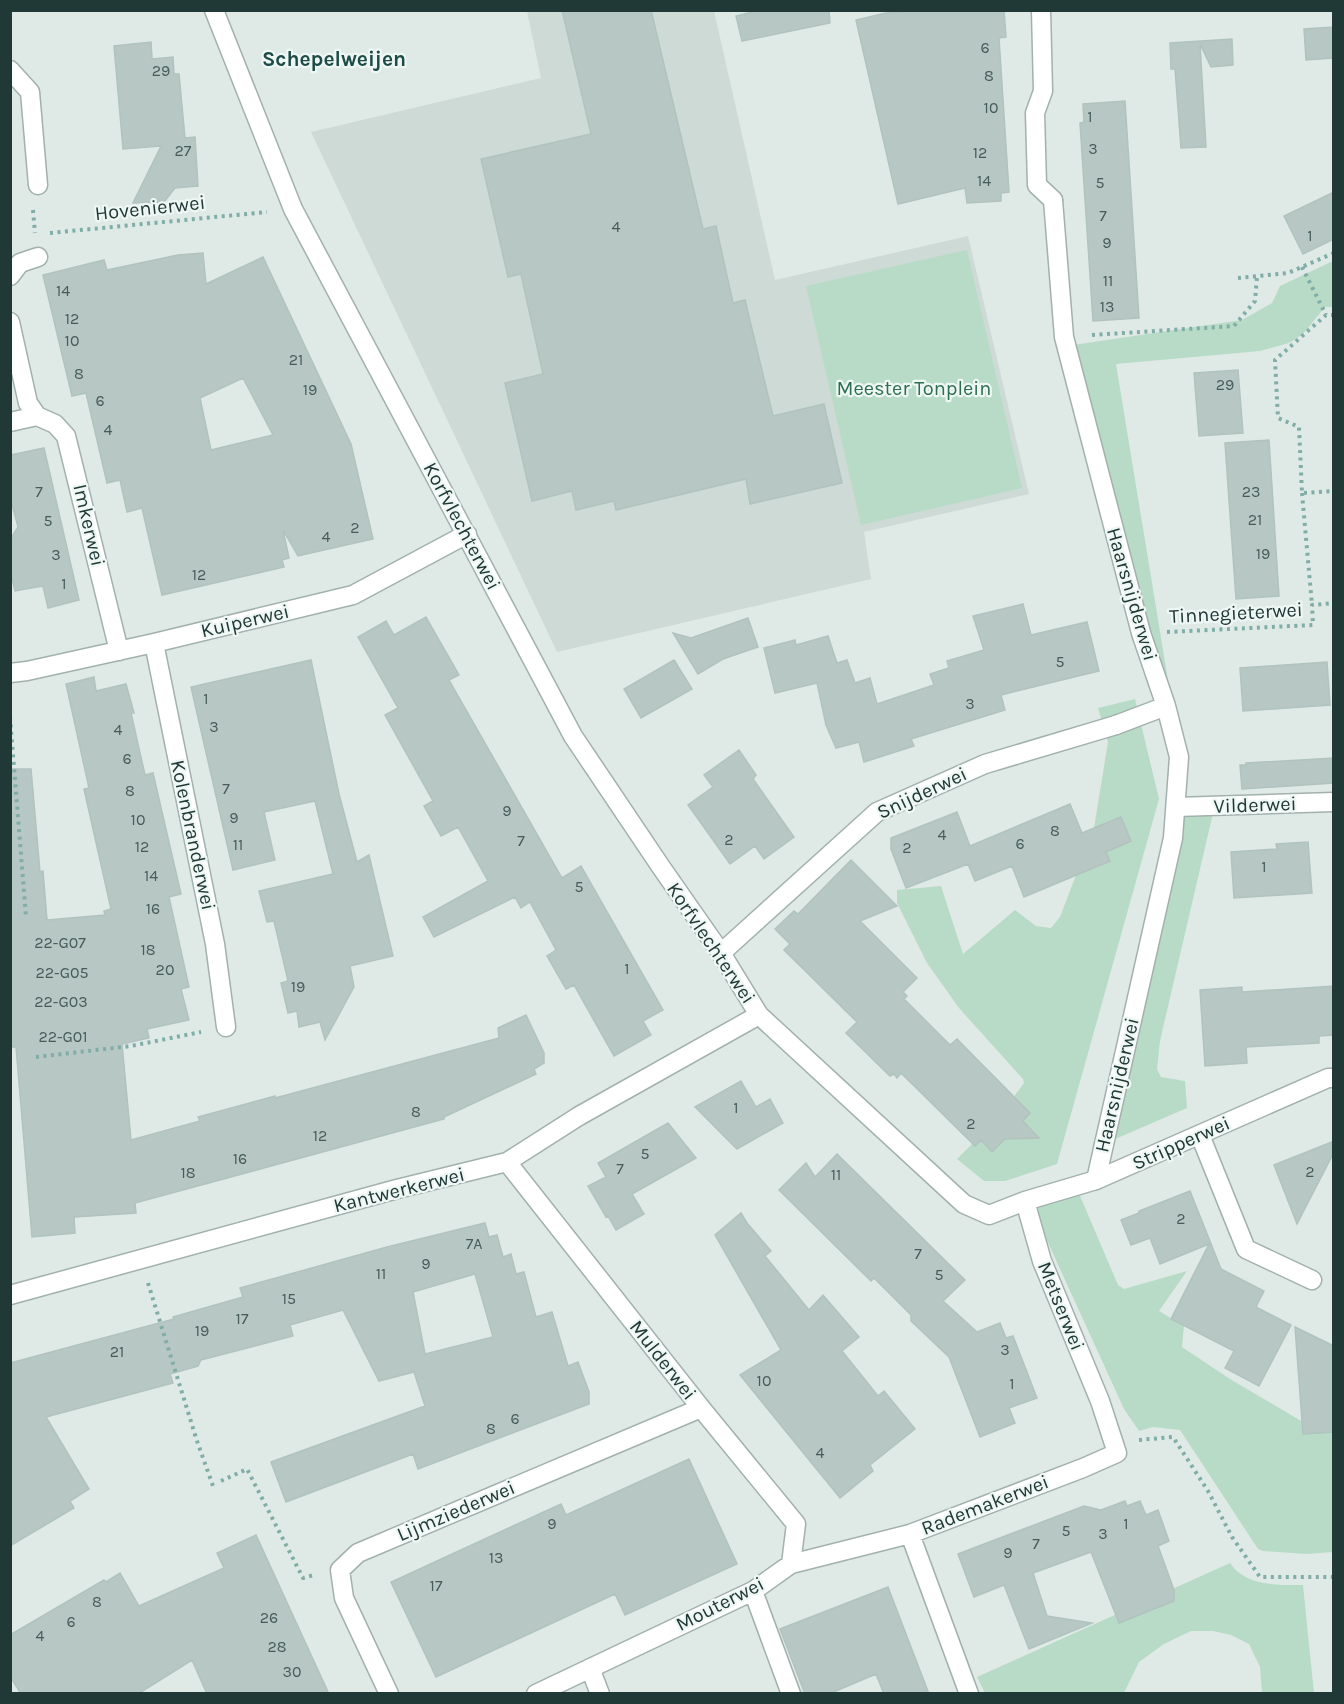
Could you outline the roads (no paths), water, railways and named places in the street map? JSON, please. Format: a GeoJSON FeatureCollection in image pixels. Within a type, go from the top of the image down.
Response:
{"type":"FeatureCollection","features":[{"type":"Feature","properties":{"kind":"street","name":"Korfvlechterwei"},"geometry":{"type":"LineString","coordinates":[[214,10],[293,209],[573,736],[660,867],[721,953],[759,1016]]}},
{"type":"Feature","properties":{"kind":"street","name":"Haarsnijderwei"},"geometry":{"type":"LineString","coordinates":[[1041,10],[1042,91],[1035,112],[1037,185],[1053,200],[1064,337],[1141,633],[1166,706],[1179,757],[1173,838],[1096,1180]]}},
{"type":"Feature","properties":{"kind":"street"},"geometry":{"type":"LineString","coordinates":[[10,69],[30,92],[38,185]]}},
{"type":"Feature","properties":{"kind":"street"},"geometry":{"type":"LineString","coordinates":[[10,276],[20,263],[38,257]]}},
{"type":"Feature","properties":{"kind":"street"},"geometry":{"type":"LineString","coordinates":[[10,322],[28,403],[37,416],[10,422]]}},
{"type":"Feature","properties":{"kind":"street","name":"Imkerwei"},"geometry":{"type":"LineString","coordinates":[[37,416],[55,424],[66,436],[119,651]]}},
{"type":"Feature","properties":{"kind":"street","name":"Kuiperwei"},"geometry":{"type":"LineString","coordinates":[[10,673],[119,651],[353,595],[467,534]]}},
{"type":"Feature","properties":{"kind":"street","name":"Kolenbranderwei"},"geometry":{"type":"LineString","coordinates":[[154,643],[215,944],[226,1027]]}},
{"type":"Feature","properties":{"kind":"street","name":"Snijderwei"},"geometry":{"type":"LineString","coordinates":[[721,953],[876,812],[986,764],[1116,725],[1166,706]]}},
{"type":"Feature","properties":{"kind":"street","name":"Vilderwei"},"geometry":{"type":"LineString","coordinates":[[1176,807],[1334,802]]}},
{"type":"Feature","properties":{"kind":"street"},"geometry":{"type":"LineString","coordinates":[[759,1016],[964,1204],[988,1215],[1025,1201]]}},
{"type":"Feature","properties":{"kind":"street","name":"Kantwerkerwei"},"geometry":{"type":"LineString","coordinates":[[10,1295],[397,1189],[507,1162],[579,1116],[759,1016]]}},
{"type":"Feature","properties":{"kind":"street","name":"Stripperwei"},"geometry":{"type":"LineString","coordinates":[[1025,1201],[1096,1180],[1328,1078],[1334,1078]]}},
{"type":"Feature","properties":{"kind":"street"},"geometry":{"type":"LineString","coordinates":[[1200,1135],[1246,1249],[1312,1280]]}},
{"type":"Feature","properties":{"kind":"street","name":"Mulderwei"},"geometry":{"type":"LineString","coordinates":[[507,1162],[701,1408],[796,1524],[791,1564]]}},
{"type":"Feature","properties":{"kind":"street","name":"Metserwei"},"geometry":{"type":"LineString","coordinates":[[1025,1201],[1042,1261],[1100,1401],[1117,1453]]}},
{"type":"Feature","properties":{"kind":"street","name":"Lijmziederwei"},"geometry":{"type":"LineString","coordinates":[[389,1694],[344,1598],[340,1570],[358,1553],[701,1408]]}},
{"type":"Feature","properties":{"kind":"street","name":"Rademakerwei"},"geometry":{"type":"LineString","coordinates":[[969,1694],[910,1534],[1117,1453]]}},
{"type":"Feature","properties":{"kind":"street","name":"Mouterwei"},"geometry":{"type":"LineString","coordinates":[[536,1694],[753,1591],[791,1564],[910,1534]]}},
{"type":"Feature","properties":{"kind":"street"},"geometry":{"type":"LineString","coordinates":[[753,1591],[791,1694]]}},
{"type":"Feature","properties":{"kind":"street"},"geometry":{"type":"LineString","coordinates":[[590,1668],[600,1694]]}},
{"type":"Feature","properties":{"kind":"district","name":"Schepelweijen"},"geometry":{"type":"Point","coordinates":[334,59]}},
{"type":"Feature","properties":{"kind":"park label","name":"Meester Tonplein"},"geometry":{"type":"Point","coordinates":[914,388]}}]}
